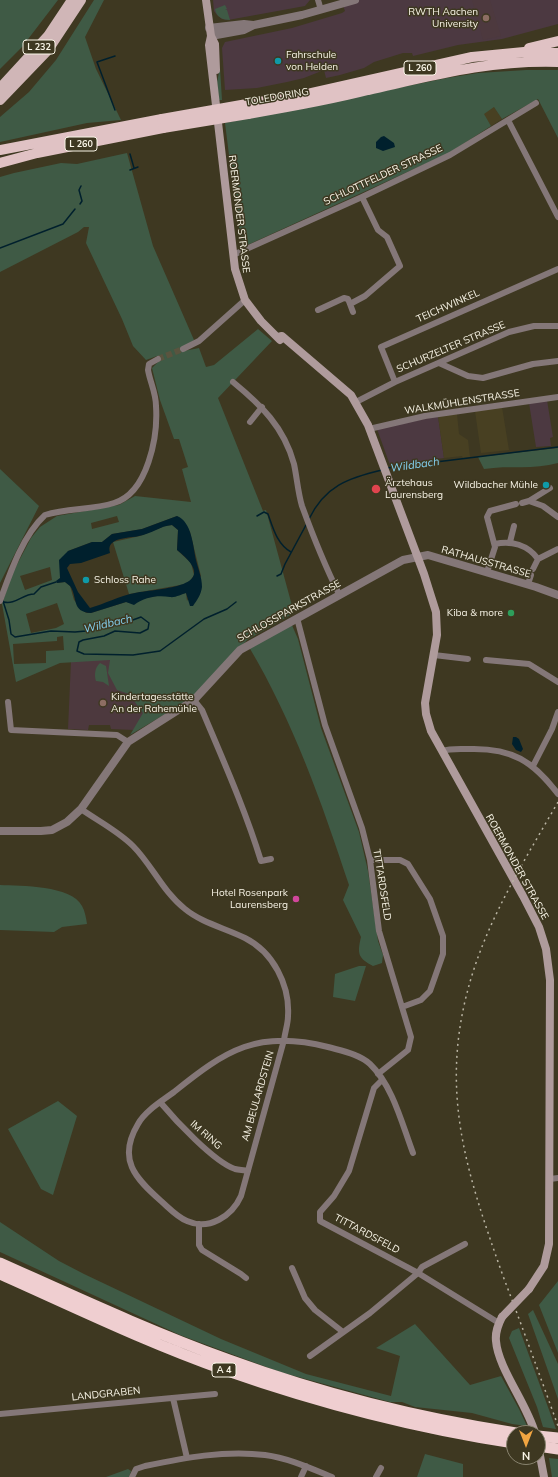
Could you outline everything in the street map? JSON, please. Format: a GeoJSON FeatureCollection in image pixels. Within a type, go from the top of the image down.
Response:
{"type":"FeatureCollection","features":[{"type":"Feature","properties":{"kind":"highway"},"geometry":{"type":"LineString","coordinates":[[496,54],[558,41]]}},
{"type":"Feature","properties":{"kind":"highway","name":"TOLEDORING"},"geometry":{"type":"LineString","coordinates":[[248,109],[448,61],[496,54],[558,53]]}},
{"type":"Feature","properties":{"kind":"highway","name":"TOLEDORING"},"geometry":{"type":"LineString","coordinates":[[0,150],[248,109],[333,99],[474,66],[529,62],[558,62]]}},
{"type":"Feature","properties":{"kind":"highway","name":"TOLEDORING"},"geometry":{"type":"LineString","coordinates":[[0,163],[163,123]]}},
{"type":"Feature","properties":{"kind":"highway","name":"A 4"},"geometry":{"type":"LineString","coordinates":[[0,1264],[162,1334],[228,1360],[283,1379],[393,1409],[445,1421],[506,1431]]}},
{"type":"Feature","properties":{"kind":"highway","name":"A 4"},"geometry":{"type":"LineString","coordinates":[[0,1274],[146,1339],[224,1370],[280,1389],[389,1419],[506,1441]]}},
{"type":"Feature","properties":{"kind":"highway"},"geometry":{"type":"LineString","coordinates":[[546,1437],[558,1438]]}},
{"type":"Feature","properties":{"kind":"highway"},"geometry":{"type":"LineString","coordinates":[[546,1447],[558,1449]]}},
{"type":"Feature","properties":{"kind":"main road","name":"L 232"},"geometry":{"type":"LineString","coordinates":[[0,88],[48,36],[72,0]]}},
{"type":"Feature","properties":{"kind":"main road","name":"L 232"},"geometry":{"type":"LineString","coordinates":[[0,100],[48,50],[81,0]]}},
{"type":"Feature","properties":{"kind":"main road","name":"ROERMONDER STRASSE"},"geometry":{"type":"LineString","coordinates":[[206,0],[210,32],[215,44],[216,68],[214,81],[237,280],[245,300],[261,321],[284,344],[289,344],[345,389],[356,402],[369,429],[417,556],[436,612],[437,635],[427,685],[425,708],[432,731],[523,896],[539,927],[545,944],[550,980],[554,1179],[549,1249],[544,1266],[529,1289],[500,1320]]}},
{"type":"Feature","properties":{"kind":"main road"},"geometry":{"type":"LineString","coordinates":[[500,1320],[496,1332],[497,1348],[532,1425]]}},
{"type":"Feature","properties":{"kind":"main road"},"geometry":{"type":"LineString","coordinates":[[542,1465],[544,1477]]}},
{"type":"Feature","properties":{"kind":"street"},"geometry":{"type":"LineString","coordinates":[[318,0],[322,10]]}},
{"type":"Feature","properties":{"kind":"street"},"geometry":{"type":"LineString","coordinates":[[210,32],[244,30],[254,25],[322,10],[355,0]]}},
{"type":"Feature","properties":{"kind":"street","name":"SCHLOTTFELDER STRASSE"},"geometry":{"type":"LineString","coordinates":[[233,254],[362,197],[450,154],[536,104]]}},
{"type":"Feature","properties":{"kind":"street"},"geometry":{"type":"LineString","coordinates":[[508,120],[558,217]]}},
{"type":"Feature","properties":{"kind":"street"},"geometry":{"type":"LineString","coordinates":[[350,304],[365,296],[400,266],[387,237],[378,230],[362,197]]}},
{"type":"Feature","properties":{"kind":"street","name":"TEICHWINKEL"},"geometry":{"type":"LineString","coordinates":[[395,382],[381,347],[558,269]]}},
{"type":"Feature","properties":{"kind":"street"},"geometry":{"type":"LineString","coordinates":[[318,310],[344,298],[348,299],[353,312]]}},
{"type":"Feature","properties":{"kind":"street"},"geometry":{"type":"LineString","coordinates":[[183,349],[199,341],[215,329],[245,300]]}},
{"type":"Feature","properties":{"kind":"street","name":"SCHURZELTER STRASSE"},"geometry":{"type":"LineString","coordinates":[[356,402],[395,382],[509,332],[534,326],[558,326]]}},
{"type":"Feature","properties":{"kind":"street"},"geometry":{"type":"LineString","coordinates":[[0,600],[10,573],[29,535],[46,515],[113,503],[130,495],[135,489],[149,459],[154,440],[156,406],[148,370],[149,364],[158,359]]}},
{"type":"Feature","properties":{"kind":"street"},"geometry":{"type":"LineString","coordinates":[[439,363],[468,376],[483,378],[533,364],[558,361]]}},
{"type":"Feature","properties":{"kind":"street"},"geometry":{"type":"LineString","coordinates":[[234,382],[262,407],[274,422],[290,453],[304,512],[339,594]]}},
{"type":"Feature","properties":{"kind":"street","name":"WALKMÜHLENSTRASSE"},"geometry":{"type":"LineString","coordinates":[[369,429],[425,416],[558,397]]}},
{"type":"Feature","properties":{"kind":"street"},"geometry":{"type":"LineString","coordinates":[[250,422],[262,407]]}},
{"type":"Feature","properties":{"kind":"street"},"geometry":{"type":"LineString","coordinates":[[487,572],[495,544],[487,517],[490,512],[529,501],[550,488]]}},
{"type":"Feature","properties":{"kind":"street"},"geometry":{"type":"LineString","coordinates":[[529,501],[543,506],[558,517]]}},
{"type":"Feature","properties":{"kind":"street"},"geometry":{"type":"LineString","coordinates":[[510,542],[514,526]]}},
{"type":"Feature","properties":{"kind":"street"},"geometry":{"type":"LineString","coordinates":[[495,544],[506,541],[528,548],[538,559]]}},
{"type":"Feature","properties":{"kind":"street"},"geometry":{"type":"LineString","coordinates":[[528,584],[538,559],[558,547]]}},
{"type":"Feature","properties":{"kind":"street","name":"RATHAUSSTRASSE"},"geometry":{"type":"LineString","coordinates":[[417,556],[428,555],[554,590],[558,595]]}},
{"type":"Feature","properties":{"kind":"street","name":"SCHLOSSPARKSTRASSE"},"geometry":{"type":"LineString","coordinates":[[0,831],[35,832],[52,830],[67,822],[81,809],[128,742],[194,700],[240,650],[403,560],[417,556]]}},
{"type":"Feature","properties":{"kind":"street","name":"TITTARDSFELD"},"geometry":{"type":"LineString","coordinates":[[297,618],[325,725],[362,826],[370,860],[374,900],[382,942],[411,1037],[410,1046],[405,1053],[378,1074]]}},
{"type":"Feature","properties":{"kind":"street"},"geometry":{"type":"LineString","coordinates":[[434,655],[468,659]]}},
{"type":"Feature","properties":{"kind":"street"},"geometry":{"type":"LineString","coordinates":[[486,660],[529,664],[558,682]]}},
{"type":"Feature","properties":{"kind":"street"},"geometry":{"type":"LineString","coordinates":[[194,700],[202,710],[245,810],[261,861],[271,859]]}},
{"type":"Feature","properties":{"kind":"street"},"geometry":{"type":"LineString","coordinates":[[8,702],[11,730],[117,735],[128,742]]}},
{"type":"Feature","properties":{"kind":"street"},"geometry":{"type":"LineString","coordinates":[[532,766],[552,729],[558,712]]}},
{"type":"Feature","properties":{"kind":"street"},"geometry":{"type":"LineString","coordinates":[[442,751],[450,749],[492,749],[502,751],[532,766],[558,794]]}},
{"type":"Feature","properties":{"kind":"street"},"geometry":{"type":"LineString","coordinates":[[81,809],[133,846],[166,890],[184,909],[199,918],[252,942],[269,957],[281,976],[287,1001],[288,1016],[284,1040],[305,1042],[346,1052],[366,1061],[388,1088],[413,1153]]}},
{"type":"Feature","properties":{"kind":"street"},"geometry":{"type":"LineString","coordinates":[[370,860],[400,860],[408,864],[430,899],[443,936],[443,948],[430,991],[421,1000],[402,1007]]}},
{"type":"Feature","properties":{"kind":"street","name":"AM BEULARDSTEIN"},"geometry":{"type":"LineString","coordinates":[[284,1040],[241,1196],[234,1209],[218,1221],[200,1224],[188,1222],[181,1218],[144,1187],[137,1178],[129,1159],[130,1138],[139,1122],[160,1102],[214,1060],[238,1049],[262,1042],[284,1040]]}},
{"type":"Feature","properties":{"kind":"street","name":"TITTARDSFELD"},"geometry":{"type":"LineString","coordinates":[[382,1080],[374,1088],[349,1171],[334,1196],[320,1212],[320,1221],[418,1273],[500,1320]]}},
{"type":"Feature","properties":{"kind":"street","name":"IM RING"},"geometry":{"type":"LineString","coordinates":[[160,1102],[182,1127],[221,1161],[235,1169],[248,1171]]}},
{"type":"Feature","properties":{"kind":"street"},"geometry":{"type":"LineString","coordinates":[[200,1224],[199,1245],[202,1250],[246,1278]]}},
{"type":"Feature","properties":{"kind":"street"},"geometry":{"type":"LineString","coordinates":[[310,1356],[370,1313],[418,1273],[422,1267],[465,1244]]}},
{"type":"Feature","properties":{"kind":"street"},"geometry":{"type":"LineString","coordinates":[[292,1268],[305,1298],[315,1310],[343,1332]]}},
{"type":"Feature","properties":{"kind":"street","name":"LANDGRABEN"},"geometry":{"type":"LineString","coordinates":[[0,1414],[215,1394]]}},
{"type":"Feature","properties":{"kind":"street"},"geometry":{"type":"LineString","coordinates":[[173,1398],[187,1458]]}},
{"type":"Feature","properties":{"kind":"street"},"geometry":{"type":"LineString","coordinates":[[132,1477],[136,1469],[187,1458],[230,1453],[265,1455],[306,1466],[332,1477]]}},
{"type":"Feature","properties":{"kind":"street"},"geometry":{"type":"LineString","coordinates":[[300,1477],[306,1466]]}},
{"type":"Feature","properties":{"kind":"street"},"geometry":{"type":"LineString","coordinates":[[376,1477],[381,1468]]}},
{"type":"Feature","properties":{"kind":"shaded area"},"geometry":{"type":"Polygon","coordinates":[[[213,0],[310,0],[305,6],[228,20],[222,19],[214,11],[213,0]]]}},
{"type":"Feature","properties":{"kind":"shaded area"},"geometry":{"type":"Polygon","coordinates":[[[341,0],[558,0],[558,24],[502,39],[458,45],[413,56],[412,53],[403,53],[374,62],[364,68],[326,78],[324,70],[304,78],[287,82],[257,88],[225,90],[222,48],[225,42],[292,28],[342,13],[345,11],[341,0]]]}},
{"type":"Feature","properties":{"kind":"shaded area","name":"RWTH Aachen University"},"geometry":{"type":"Polygon","coordinates":[[[472,0],[490,0],[501,36],[483,40],[472,0]]]}},
{"type":"Feature","properties":{"kind":"shaded area"},"geometry":{"type":"Polygon","coordinates":[[[494,107],[502,119],[491,126],[483,114],[494,107]]]}},
{"type":"Feature","properties":{"kind":"shaded area"},"geometry":{"type":"Polygon","coordinates":[[[547,400],[553,437],[550,438],[551,446],[536,447],[529,403],[547,400]]]}},
{"type":"Feature","properties":{"kind":"shaded area"},"geometry":{"type":"Polygon","coordinates":[[[502,407],[509,450],[481,453],[475,411],[502,407]]]}},
{"type":"Feature","properties":{"kind":"shaded area"},"geometry":{"type":"Polygon","coordinates":[[[457,414],[459,434],[468,440],[470,457],[463,458],[462,456],[444,458],[438,416],[457,414]]]}},
{"type":"Feature","properties":{"kind":"shaded area"},"geometry":{"type":"Polygon","coordinates":[[[438,416],[444,458],[390,465],[377,429],[438,416]]]}},
{"type":"Feature","properties":{"kind":"shaded area","name":"Kindertagesstätte An der Rahemühle"},"geometry":{"type":"Polygon","coordinates":[[[110,660],[129,694],[144,713],[134,730],[111,729],[110,725],[89,725],[88,730],[68,729],[71,661],[110,660]]]}},
{"type":"Feature","properties":{"kind":"green space"},"geometry":{"type":"Polygon","coordinates":[[[0,0],[58,0],[22,47],[0,69],[0,0]]]}},
{"type":"Feature","properties":{"kind":"green space"},"geometry":{"type":"Polygon","coordinates":[[[94,0],[104,0],[85,37],[96,69],[121,120],[87,123],[0,142],[0,117],[29,92],[56,60],[94,0]]]}},
{"type":"Feature","properties":{"kind":"green space"},"geometry":{"type":"Polygon","coordinates":[[[225,5],[227,9],[225,10],[227,10],[230,20],[220,18],[215,9],[225,5]]]}},
{"type":"Feature","properties":{"kind":"green space"},"geometry":{"type":"Polygon","coordinates":[[[220,68],[222,100],[219,100],[217,82],[220,68]]]}},
{"type":"Feature","properties":{"kind":"green space"},"geometry":{"type":"Polygon","coordinates":[[[558,70],[558,138],[538,99],[502,119],[494,107],[484,114],[491,126],[449,153],[243,247],[236,213],[234,177],[230,163],[225,123],[447,78],[478,73],[558,70]]]}},
{"type":"Feature","properties":{"kind":"green space"},"geometry":{"type":"Polygon","coordinates":[[[127,153],[153,246],[194,340],[186,346],[184,351],[199,348],[206,367],[214,365],[258,329],[272,341],[218,398],[263,511],[266,510],[294,613],[247,640],[192,698],[130,735],[143,713],[129,694],[117,690],[108,673],[110,660],[60,663],[16,682],[2,604],[12,574],[31,538],[40,527],[57,516],[119,505],[135,496],[191,502],[182,469],[188,467],[179,439],[174,439],[160,400],[152,368],[159,361],[157,356],[146,360],[133,346],[122,319],[86,243],[89,227],[84,227],[78,232],[0,272],[0,177],[61,163],[77,164],[127,153]],[[117,516],[91,523],[92,529],[119,522],[117,516]],[[177,516],[142,529],[112,534],[102,542],[92,542],[68,551],[60,579],[57,583],[65,582],[70,586],[74,600],[86,613],[91,613],[126,602],[136,603],[145,598],[159,596],[186,593],[187,601],[201,576],[190,532],[177,516]],[[50,567],[20,576],[25,590],[52,580],[50,567]],[[57,603],[26,614],[31,633],[56,628],[64,624],[57,603]],[[63,636],[57,637],[57,641],[13,644],[14,664],[46,663],[46,651],[64,650],[63,636]]]}},
{"type":"Feature","properties":{"kind":"green space"},"geometry":{"type":"Polygon","coordinates":[[[558,448],[558,463],[549,465],[484,469],[478,457],[558,448]]]}},
{"type":"Feature","properties":{"kind":"green space"},"geometry":{"type":"Polygon","coordinates":[[[0,469],[39,506],[0,583],[0,469]]]}},
{"type":"Feature","properties":{"kind":"green space"},"geometry":{"type":"Polygon","coordinates":[[[172,525],[178,530],[177,550],[191,563],[194,575],[186,584],[129,594],[113,542],[140,536],[165,526],[172,525]]]}},
{"type":"Feature","properties":{"kind":"green space"},"geometry":{"type":"Polygon","coordinates":[[[291,623],[298,639],[321,728],[359,832],[368,871],[378,941],[383,955],[382,963],[373,966],[362,958],[359,952],[361,937],[343,900],[349,885],[317,793],[293,733],[265,675],[249,647],[291,623]]]}},
{"type":"Feature","properties":{"kind":"green space"},"geometry":{"type":"Polygon","coordinates":[[[100,663],[106,666],[109,686],[103,682],[96,681],[95,671],[100,663]]]}},
{"type":"Feature","properties":{"kind":"green space"},"geometry":{"type":"Polygon","coordinates":[[[0,885],[45,888],[68,894],[76,899],[82,906],[85,912],[87,924],[62,927],[54,932],[0,930],[0,885]]]}},
{"type":"Feature","properties":{"kind":"green space"},"geometry":{"type":"Polygon","coordinates":[[[359,966],[366,966],[355,1001],[333,997],[335,974],[359,966]]]}},
{"type":"Feature","properties":{"kind":"green space"},"geometry":{"type":"Polygon","coordinates":[[[58,1101],[77,1116],[53,1195],[41,1189],[8,1129],[58,1101]]]}},
{"type":"Feature","properties":{"kind":"green space"},"geometry":{"type":"Polygon","coordinates":[[[0,1222],[59,1261],[221,1339],[306,1374],[391,1396],[400,1356],[376,1348],[415,1324],[470,1385],[501,1376],[527,1425],[512,1424],[472,1413],[415,1407],[402,1402],[390,1402],[280,1372],[180,1335],[0,1252],[0,1222]]]}},
{"type":"Feature","properties":{"kind":"green space"},"geometry":{"type":"Polygon","coordinates":[[[558,1281],[558,1353],[539,1305],[558,1281]]]}},
{"type":"Feature","properties":{"kind":"green space"},"geometry":{"type":"Polygon","coordinates":[[[533,1310],[558,1364],[558,1399],[528,1314],[533,1310]]]}},
{"type":"Feature","properties":{"kind":"green space"},"geometry":{"type":"Polygon","coordinates":[[[519,1328],[556,1429],[546,1427],[546,1425],[542,1425],[537,1407],[509,1338],[512,1331],[519,1328]]]}},
{"type":"Feature","properties":{"kind":"green space"},"geometry":{"type":"Polygon","coordinates":[[[425,1454],[463,1464],[463,1477],[417,1477],[425,1454]]]}},
{"type":"Feature","properties":{"kind":"green space"},"geometry":{"type":"Polygon","coordinates":[[[549,1458],[558,1459],[558,1477],[552,1477],[549,1458]]]}},
{"type":"Feature","properties":{"kind":"green space"},"geometry":{"type":"Polygon","coordinates":[[[128,1469],[131,1471],[129,1477],[106,1477],[128,1469]]]}},
{"type":"Feature","properties":{"kind":"water"},"geometry":{"type":"Polygon","coordinates":[[[384,136],[394,143],[395,147],[383,151],[376,148],[376,142],[384,136]]]}},
{"type":"Feature","properties":{"kind":"water"},"geometry":{"type":"Polygon","coordinates":[[[177,516],[186,523],[193,542],[202,583],[201,592],[193,606],[190,606],[186,593],[174,597],[151,597],[134,605],[126,602],[91,613],[80,610],[70,586],[65,582],[57,583],[56,581],[60,578],[59,560],[68,551],[92,542],[102,542],[112,534],[142,529],[177,516]],[[172,525],[136,537],[120,539],[111,544],[109,548],[110,553],[81,563],[70,564],[67,568],[78,592],[90,608],[129,594],[183,584],[191,579],[194,572],[190,563],[177,550],[178,530],[172,525]]]}},
{"type":"Feature","properties":{"kind":"water"},"geometry":{"type":"Polygon","coordinates":[[[513,737],[519,739],[523,749],[521,752],[516,750],[512,744],[513,737]]]}},
{"type":"Feature","properties":{"kind":"waterway"},"geometry":{"type":"LineString","coordinates":[[115,56],[97,62],[115,110]]}},
{"type":"Feature","properties":{"kind":"waterway"},"geometry":{"type":"LineString","coordinates":[[130,154],[134,168]]}},
{"type":"Feature","properties":{"kind":"waterway"},"geometry":{"type":"LineString","coordinates":[[130,170],[138,167]]}},
{"type":"Feature","properties":{"kind":"waterway"},"geometry":{"type":"LineString","coordinates":[[80,204],[82,201],[79,190],[81,186]]}},
{"type":"Feature","properties":{"kind":"waterway"},"geometry":{"type":"LineString","coordinates":[[0,248],[63,224],[75,209]]}},
{"type":"Feature","properties":{"kind":"waterway","name":"Wildbach"},"geometry":{"type":"LineString","coordinates":[[387,468],[558,447]]}},
{"type":"Feature","properties":{"kind":"waterway","name":"Wildbach"},"geometry":{"type":"LineString","coordinates":[[309,519],[315,508],[330,491],[348,480],[382,470]]}},
{"type":"Feature","properties":{"kind":"waterway"},"geometry":{"type":"LineString","coordinates":[[257,516],[264,512],[268,514],[282,545],[291,552]]}},
{"type":"Feature","properties":{"kind":"waterway","name":"Wildbach"},"geometry":{"type":"LineString","coordinates":[[277,576],[281,574],[306,525]]}},
{"type":"Feature","properties":{"kind":"waterway"},"geometry":{"type":"LineString","coordinates":[[4,602],[12,602],[30,594],[34,594],[41,587],[56,582]]}},
{"type":"Feature","properties":{"kind":"waterway","name":"Wildbach"},"geometry":{"type":"LineString","coordinates":[[3,601],[9,620],[11,634],[15,637],[51,631],[86,631],[118,621],[130,621],[141,617],[149,623],[148,629],[140,633],[115,631],[104,636],[83,640],[79,642],[77,651],[84,654],[133,655],[160,651],[204,619],[227,609],[236,602]]}},
{"type":"Feature","properties":{"kind":"tunnel"},"geometry":{"type":"LineString","coordinates":[[158,359],[183,349]]}},
{"type":"Feature","properties":{"kind":"railway"},"geometry":{"type":"LineString","coordinates":[[558,802],[522,864],[500,906],[481,950],[473,972],[462,1013],[457,1052],[457,1090],[460,1126],[467,1162],[489,1237],[558,1426]]}},
{"type":"Feature","properties":{"kind":"place","name":"RWTH Aachen University"},"geometry":{"type":"Point","coordinates":[486,18]}},
{"type":"Feature","properties":{"kind":"place","name":"Fahrschule von Helden"},"geometry":{"type":"Point","coordinates":[278,61]}},
{"type":"Feature","properties":{"kind":"place","name":"Wildbacher Mühle"},"geometry":{"type":"Point","coordinates":[546,485]}},
{"type":"Feature","properties":{"kind":"place","name":"Ärztehaus Laurensberg"},"geometry":{"type":"Point","coordinates":[376,489]}},
{"type":"Feature","properties":{"kind":"place","name":"Schloss Rahe"},"geometry":{"type":"Point","coordinates":[86,580]}},
{"type":"Feature","properties":{"kind":"place","name":"Kiba & more"},"geometry":{"type":"Point","coordinates":[511,613]}},
{"type":"Feature","properties":{"kind":"place","name":"Kindertagesstätte An der Rahemühle"},"geometry":{"type":"Point","coordinates":[103,703]}},
{"type":"Feature","properties":{"kind":"place","name":"Hotel Rosenpark Laurensberg"},"geometry":{"type":"Point","coordinates":[296,899]}}]}
